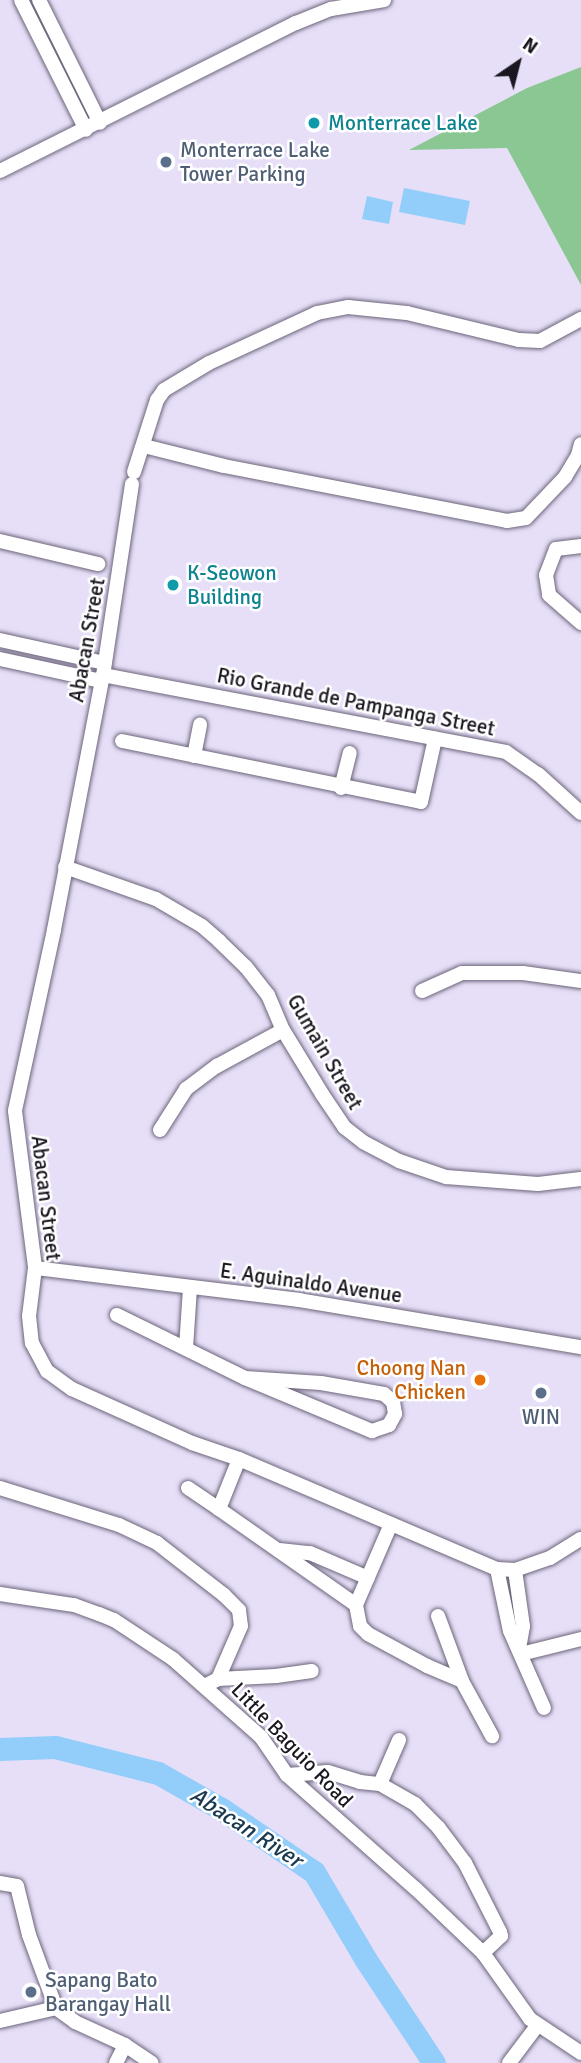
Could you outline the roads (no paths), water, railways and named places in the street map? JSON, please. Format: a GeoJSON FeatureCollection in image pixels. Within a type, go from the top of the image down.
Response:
{"type":"FeatureCollection","features":[{"type":"Feature","properties":{"kind":"street"},"geometry":{"type":"LineString","coordinates":[[21,0],[86,130]]}},
{"type":"Feature","properties":{"kind":"street"},"geometry":{"type":"LineString","coordinates":[[39,0],[100,123]]}},
{"type":"Feature","properties":{"kind":"street"},"geometry":{"type":"LineString","coordinates":[[0,171],[296,23],[331,9],[384,0]]}},
{"type":"Feature","properties":{"kind":"street","name":"Abacan Street"},"geometry":{"type":"LineString","coordinates":[[581,319],[540,341],[519,340],[407,313],[348,307],[317,313],[209,363],[164,390],[156,400],[128,503],[103,673],[65,867],[7,1109],[35,1268],[35,1287],[29,1316],[32,1343],[47,1371],[72,1389],[192,1443],[239,1459],[497,1569],[515,1570],[550,1558],[581,1539]]}},
{"type":"Feature","properties":{"kind":"street"},"geometry":{"type":"LineString","coordinates":[[144,446],[224,466],[507,521],[526,518],[565,477],[581,444]]}},
{"type":"Feature","properties":{"kind":"street"},"geometry":{"type":"LineString","coordinates":[[0,541],[98,564]]}},
{"type":"Feature","properties":{"kind":"street"},"geometry":{"type":"LineString","coordinates":[[581,545],[556,549],[546,575],[549,595],[581,623]]}},
{"type":"Feature","properties":{"kind":"street"},"geometry":{"type":"LineString","coordinates":[[0,640],[103,673]]}},
{"type":"Feature","properties":{"kind":"street"},"geometry":{"type":"LineString","coordinates":[[0,659],[103,673]]}},
{"type":"Feature","properties":{"kind":"street","name":"Rio Grande de Pampanga Street"},"geometry":{"type":"LineString","coordinates":[[103,673],[506,752],[538,774],[581,813]]}},
{"type":"Feature","properties":{"kind":"street"},"geometry":{"type":"LineString","coordinates":[[194,756],[200,725]]}},
{"type":"Feature","properties":{"kind":"street"},"geometry":{"type":"LineString","coordinates":[[122,741],[341,788],[421,802],[435,739]]}},
{"type":"Feature","properties":{"kind":"street"},"geometry":{"type":"LineString","coordinates":[[341,788],[350,753]]}},
{"type":"Feature","properties":{"kind":"street","name":"Gumain Street"},"geometry":{"type":"LineString","coordinates":[[65,867],[156,899],[202,926],[246,967],[261,986],[283,1030],[344,1127],[363,1142],[399,1161],[446,1177],[538,1184],[581,1180]]}},
{"type":"Feature","properties":{"kind":"street"},"geometry":{"type":"LineString","coordinates":[[422,991],[462,973],[523,973],[581,981]]}},
{"type":"Feature","properties":{"kind":"street"},"geometry":{"type":"LineString","coordinates":[[160,1130],[186,1089],[217,1066],[283,1030]]}},
{"type":"Feature","properties":{"kind":"street","name":"E. Aguinaldo Avenue"},"geometry":{"type":"LineString","coordinates":[[35,1268],[313,1303],[581,1347]]}},
{"type":"Feature","properties":{"kind":"street"},"geometry":{"type":"LineString","coordinates":[[186,1348],[190,1287]]}},
{"type":"Feature","properties":{"kind":"street"},"geometry":{"type":"LineString","coordinates":[[117,1315],[245,1378],[372,1431],[389,1425],[395,1415],[393,1402],[384,1394],[321,1383],[245,1378]]}},
{"type":"Feature","properties":{"kind":"street"},"geometry":{"type":"LineString","coordinates":[[318,1410],[321,1383]]}},
{"type":"Feature","properties":{"kind":"street"},"geometry":{"type":"LineString","coordinates":[[219,1509],[239,1459]]}},
{"type":"Feature","properties":{"kind":"street"},"geometry":{"type":"LineString","coordinates":[[0,1488],[82,1516],[119,1525],[157,1543],[225,1595],[239,1610],[241,1626],[212,1682]]}},
{"type":"Feature","properties":{"kind":"street"},"geometry":{"type":"LineString","coordinates":[[188,1488],[356,1605]]}},
{"type":"Feature","properties":{"kind":"street"},"geometry":{"type":"LineString","coordinates":[[391,1524],[356,1605],[360,1626],[368,1634],[462,1681]]}},
{"type":"Feature","properties":{"kind":"street"},"geometry":{"type":"LineString","coordinates":[[277,1550],[310,1553],[368,1578]]}},
{"type":"Feature","properties":{"kind":"street"},"geometry":{"type":"LineString","coordinates":[[497,1569],[510,1631],[544,1708]]}},
{"type":"Feature","properties":{"kind":"street"},"geometry":{"type":"LineString","coordinates":[[515,1570],[523,1626],[520,1651]]}},
{"type":"Feature","properties":{"kind":"street","name":"Little Baguio Road"},"geometry":{"type":"LineString","coordinates":[[0,1594],[75,1605],[114,1620],[212,1682],[261,1737],[287,1775],[368,1850],[416,1889],[483,1953],[512,1997],[537,2026],[581,2053]]}},
{"type":"Feature","properties":{"kind":"street"},"geometry":{"type":"LineString","coordinates":[[438,1616],[462,1681],[492,1736]]}},
{"type":"Feature","properties":{"kind":"street"},"geometry":{"type":"LineString","coordinates":[[520,1651],[581,1639]]}},
{"type":"Feature","properties":{"kind":"street"},"geometry":{"type":"LineString","coordinates":[[212,1682],[313,1671]]}},
{"type":"Feature","properties":{"kind":"street"},"geometry":{"type":"LineString","coordinates":[[380,1784],[399,1740]]}},
{"type":"Feature","properties":{"kind":"street"},"geometry":{"type":"LineString","coordinates":[[287,1775],[328,1772],[360,1782],[380,1784],[415,1804],[438,1827],[465,1863],[500,1932],[501,1936],[483,1953]]}},
{"type":"Feature","properties":{"kind":"street"},"geometry":{"type":"LineString","coordinates":[[0,1883],[17,1886],[29,1935],[56,2008],[75,2022],[125,2045],[152,2063]]}},
{"type":"Feature","properties":{"kind":"street"},"geometry":{"type":"LineString","coordinates":[[0,2021],[56,2008]]}},
{"type":"Feature","properties":{"kind":"street"},"geometry":{"type":"LineString","coordinates":[[509,2063],[537,2026]]}},
{"type":"Feature","properties":{"kind":"street"},"geometry":{"type":"LineString","coordinates":[[116,2063],[125,2045]]}},
{"type":"Feature","properties":{"kind":"water"},"geometry":{"type":"Polygon","coordinates":[[[404,188],[470,201],[465,225],[399,212],[404,188]]]}},
{"type":"Feature","properties":{"kind":"water"},"geometry":{"type":"Polygon","coordinates":[[[367,196],[393,202],[389,224],[362,219],[367,196]]]}},
{"type":"Feature","properties":{"kind":"waterway","name":"Abacan River"},"geometry":{"type":"LineString","coordinates":[[0,1749],[55,1747],[158,1773],[223,1810],[314,1872],[366,1960],[434,2063]]}},
{"type":"Feature","properties":{"kind":"place","name":"Monterrace Lake"},"geometry":{"type":"Point","coordinates":[314,123]}},
{"type":"Feature","properties":{"kind":"place","name":"Monterrace Lake Tower Parking"},"geometry":{"type":"Point","coordinates":[166,162]}},
{"type":"Feature","properties":{"kind":"place","name":"K-Seowon Building"},"geometry":{"type":"Point","coordinates":[173,585]}},
{"type":"Feature","properties":{"kind":"place","name":"Choong Nan Chicken"},"geometry":{"type":"Point","coordinates":[480,1380]}},
{"type":"Feature","properties":{"kind":"place","name":"WIN"},"geometry":{"type":"Point","coordinates":[541,1393]}},
{"type":"Feature","properties":{"kind":"place","name":"Sapang Bato Barangay Hall"},"geometry":{"type":"Point","coordinates":[31,1992]}}]}
